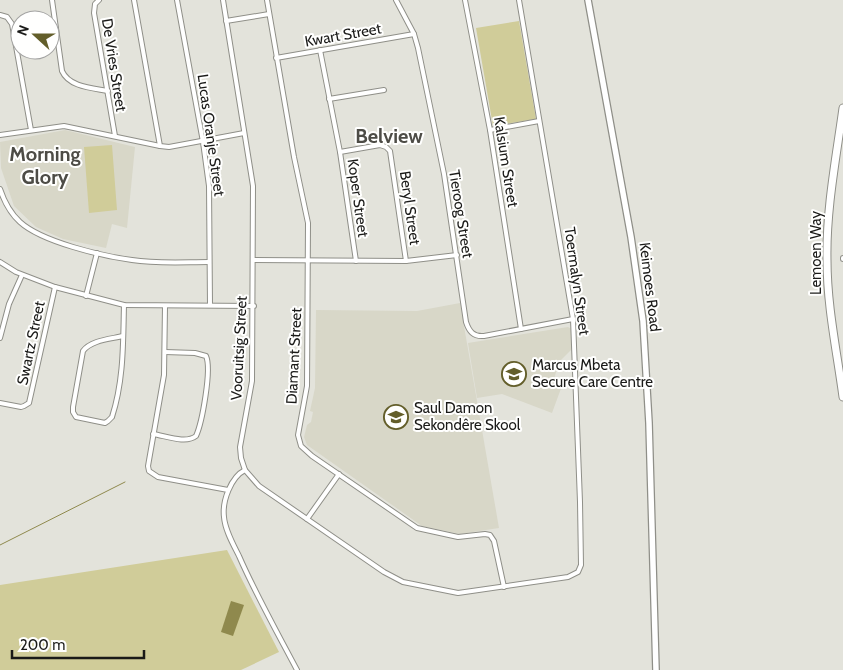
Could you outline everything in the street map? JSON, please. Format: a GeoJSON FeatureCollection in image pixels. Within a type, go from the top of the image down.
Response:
{"type":"FeatureCollection","features":[{"type":"Feature","properties":{"kind":"highway","name":"Lemoen Way"},"geometry":{"type":"LineString","coordinates":[[843,108],[827,236],[828,295],[839,348],[843,397]]}},
{"type":"Feature","properties":{"kind":"street"},"geometry":{"type":"LineString","coordinates":[[52,0],[64,77],[75,84],[108,91]]}},
{"type":"Feature","properties":{"kind":"street","name":"De Vries Street"},"geometry":{"type":"LineString","coordinates":[[100,0],[95,4],[94,12],[115,136]]}},
{"type":"Feature","properties":{"kind":"street"},"geometry":{"type":"LineString","coordinates":[[134,0],[160,146]]}},
{"type":"Feature","properties":{"kind":"street","name":"Lucas Oranje Street"},"geometry":{"type":"LineString","coordinates":[[177,0],[203,142],[210,193],[210,305]]}},
{"type":"Feature","properties":{"kind":"street","name":"Vooruitsig Street"},"geometry":{"type":"LineString","coordinates":[[223,0],[253,186],[254,306],[252,381],[240,447],[245,470]]}},
{"type":"Feature","properties":{"kind":"street","name":"Diamant Street"},"geometry":{"type":"LineString","coordinates":[[267,0],[294,157],[308,215],[307,386],[299,440],[305,451],[417,528],[458,538],[490,535],[494,541],[498,568],[504,587]]}},
{"type":"Feature","properties":{"kind":"street","name":"Tieroog Street"},"geometry":{"type":"LineString","coordinates":[[396,0],[414,34],[418,48],[439,146],[466,322],[471,332],[481,336],[573,319]]}},
{"type":"Feature","properties":{"kind":"street","name":"Kalsium Street"},"geometry":{"type":"LineString","coordinates":[[464,0],[490,130],[521,329]]}},
{"type":"Feature","properties":{"kind":"street","name":"Toermalyn Street"},"geometry":{"type":"LineString","coordinates":[[504,587],[568,577],[576,574],[580,568],[580,502],[573,319],[519,0]]}},
{"type":"Feature","properties":{"kind":"street","name":"Keimoes Road"},"geometry":{"type":"LineString","coordinates":[[588,0],[631,237],[643,322],[649,423],[656,670]]}},
{"type":"Feature","properties":{"kind":"street"},"geometry":{"type":"LineString","coordinates":[[226,21],[269,14]]}},
{"type":"Feature","properties":{"kind":"street"},"geometry":{"type":"LineString","coordinates":[[0,15],[7,17],[12,24],[31,130]]}},
{"type":"Feature","properties":{"kind":"street","name":"Kwart Street"},"geometry":{"type":"LineString","coordinates":[[276,58],[414,34]]}},
{"type":"Feature","properties":{"kind":"street","name":"Koper Street"},"geometry":{"type":"LineString","coordinates":[[320,50],[340,152],[356,261]]}},
{"type":"Feature","properties":{"kind":"street"},"geometry":{"type":"LineString","coordinates":[[329,99],[384,90]]}},
{"type":"Feature","properties":{"kind":"street"},"geometry":{"type":"LineString","coordinates":[[490,130],[539,121]]}},
{"type":"Feature","properties":{"kind":"street"},"geometry":{"type":"LineString","coordinates":[[0,135],[63,126],[160,146],[172,146],[203,142],[244,133]]}},
{"type":"Feature","properties":{"kind":"street","name":"Beryl Street"},"geometry":{"type":"LineString","coordinates":[[340,152],[380,145],[390,151],[406,261]]}},
{"type":"Feature","properties":{"kind":"street"},"geometry":{"type":"LineString","coordinates":[[0,189],[12,213],[26,227],[52,240],[97,253],[140,261],[209,262]]}},
{"type":"Feature","properties":{"kind":"street"},"geometry":{"type":"LineString","coordinates":[[86,296],[97,253]]}},
{"type":"Feature","properties":{"kind":"street"},"geometry":{"type":"LineString","coordinates":[[254,260],[406,261],[457,255]]}},
{"type":"Feature","properties":{"kind":"street"},"geometry":{"type":"LineString","coordinates":[[0,262],[22,275],[55,287],[124,304],[254,306]]}},
{"type":"Feature","properties":{"kind":"street"},"geometry":{"type":"LineString","coordinates":[[0,338],[9,304],[22,275]]}},
{"type":"Feature","properties":{"kind":"street","name":"Swartz Street"},"geometry":{"type":"LineString","coordinates":[[0,403],[24,406],[29,403],[55,287]]}},
{"type":"Feature","properties":{"kind":"street"},"geometry":{"type":"LineString","coordinates":[[124,304],[124,336],[122,369],[112,417],[105,423],[76,417],[73,412],[73,406],[83,351],[87,346],[124,336]]}},
{"type":"Feature","properties":{"kind":"street"},"geometry":{"type":"LineString","coordinates":[[165,306],[164,375],[153,434],[148,466],[149,471],[154,476],[228,490]]}},
{"type":"Feature","properties":{"kind":"street"},"geometry":{"type":"LineString","coordinates":[[153,434],[186,440],[196,436],[207,381],[208,362],[206,356],[196,353],[165,352]]}},
{"type":"Feature","properties":{"kind":"street"},"geometry":{"type":"LineString","coordinates":[[296,670],[228,533],[223,512],[228,490],[236,476],[245,470],[259,486],[384,572],[403,582],[458,593],[504,587]]}},
{"type":"Feature","properties":{"kind":"street"},"geometry":{"type":"LineString","coordinates":[[307,520],[339,474]]}},
{"type":"Feature","properties":{"kind":"shaded area"},"geometry":{"type":"Polygon","coordinates":[[[519,21],[536,119],[493,126],[476,28],[519,21]]]}},
{"type":"Feature","properties":{"kind":"shaded area"},"geometry":{"type":"Polygon","coordinates":[[[65,130],[135,147],[127,228],[112,224],[106,248],[63,239],[36,227],[14,206],[1,168],[0,142],[65,130]]]}},
{"type":"Feature","properties":{"kind":"shaded area"},"geometry":{"type":"Polygon","coordinates":[[[112,145],[117,210],[89,213],[84,147],[112,145]]]}},
{"type":"Feature","properties":{"kind":"shaded area","name":"Saul Damon Sekondêre Skool"},"geometry":{"type":"Polygon","coordinates":[[[460,303],[499,528],[460,534],[422,526],[307,445],[304,437],[307,425],[311,422],[313,412],[310,411],[315,388],[316,310],[417,311],[460,303]]]}},
{"type":"Feature","properties":{"kind":"shaded area","name":"Marcus Mbeta Secure Care Centre"},"geometry":{"type":"Polygon","coordinates":[[[568,327],[573,330],[573,348],[554,367],[557,369],[554,379],[563,383],[552,413],[502,394],[477,398],[468,343],[568,327]]]}},
{"type":"Feature","properties":{"kind":"shaded area"},"geometry":{"type":"Polygon","coordinates":[[[227,550],[279,652],[241,670],[0,670],[0,585],[227,550]]]}},
{"type":"Feature","properties":{"kind":"shaded area"},"geometry":{"type":"Polygon","coordinates":[[[231,601],[244,605],[233,636],[221,632],[231,601]]]}},
{"type":"Feature","properties":{"kind":"waterway"},"geometry":{"type":"LineString","coordinates":[[0,545],[125,482]]}},
{"type":"Feature","properties":{"kind":"place","name":"Marcus Mbeta Secure Care Centre"},"geometry":{"type":"Point","coordinates":[514,374]}},
{"type":"Feature","properties":{"kind":"place","name":"Saul Damon Sekondêre Skool"},"geometry":{"type":"Point","coordinates":[396,417]}},
{"type":"Feature","properties":{"kind":"district","name":"Belview"},"geometry":{"type":"Point","coordinates":[389,136]}},
{"type":"Feature","properties":{"kind":"district","name":"Morning Glory"},"geometry":{"type":"Point","coordinates":[45,166]}}]}
